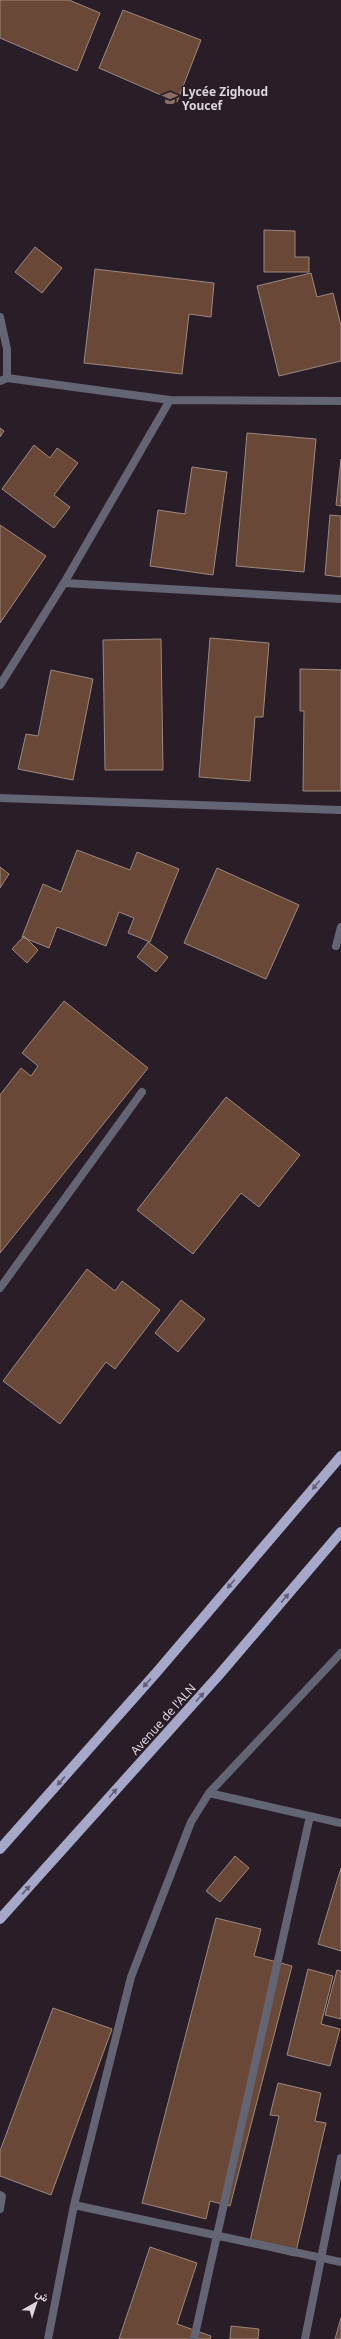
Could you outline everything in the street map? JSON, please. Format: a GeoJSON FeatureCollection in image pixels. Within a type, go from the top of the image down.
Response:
{"type":"FeatureCollection","features":[{"type":"Feature","properties":{"kind":"main road"},"geometry":{"type":"LineString","coordinates":[[0,1849],[148,1682],[341,1456]]}},
{"type":"Feature","properties":{"kind":"main road","name":"Avenue de l'ALN"},"geometry":{"type":"LineString","coordinates":[[0,1919],[219,1675],[341,1532]]}},
{"type":"Feature","properties":{"kind":"street"},"geometry":{"type":"LineString","coordinates":[[0,317],[7,349],[4,379],[170,400],[341,401]]}},
{"type":"Feature","properties":{"kind":"street"},"geometry":{"type":"LineString","coordinates":[[0,685],[64,583],[170,400]]}},
{"type":"Feature","properties":{"kind":"street"},"geometry":{"type":"LineString","coordinates":[[64,583],[341,599]]}},
{"type":"Feature","properties":{"kind":"street"},"geometry":{"type":"LineString","coordinates":[[0,798],[341,810]]}},
{"type":"Feature","properties":{"kind":"street"},"geometry":{"type":"LineString","coordinates":[[336,946],[341,927]]}},
{"type":"Feature","properties":{"kind":"street"},"geometry":{"type":"LineString","coordinates":[[0,1288],[142,1092]]}},
{"type":"Feature","properties":{"kind":"street"},"geometry":{"type":"LineString","coordinates":[[48,2339],[74,2205],[131,1977],[191,1822],[209,1793],[341,1653]]}},
{"type":"Feature","properties":{"kind":"street"},"geometry":{"type":"LineString","coordinates":[[209,1793],[341,1824]]}},
{"type":"Feature","properties":{"kind":"street"},"geometry":{"type":"LineString","coordinates":[[194,2339],[310,1816]]}},
{"type":"Feature","properties":{"kind":"street"},"geometry":{"type":"LineString","coordinates":[[305,2339],[341,2158]]}},
{"type":"Feature","properties":{"kind":"street"},"geometry":{"type":"LineString","coordinates":[[0,2195],[2,2196],[0,2209]]}},
{"type":"Feature","properties":{"kind":"street"},"geometry":{"type":"LineString","coordinates":[[74,2205],[341,2262]]}},
{"type":"Feature","properties":{"kind":"building"},"geometry":{"type":"Polygon","coordinates":[[[0,0],[69,0],[100,13],[77,71],[0,38],[0,0]]]}},
{"type":"Feature","properties":{"kind":"building"},"geometry":{"type":"Polygon","coordinates":[[[123,10],[201,40],[177,102],[99,68],[123,10]]]}},
{"type":"Feature","properties":{"kind":"building"},"geometry":{"type":"Polygon","coordinates":[[[264,230],[295,231],[295,257],[309,257],[309,272],[264,272],[264,230]]]}},
{"type":"Feature","properties":{"kind":"building"},"geometry":{"type":"Polygon","coordinates":[[[35,247],[62,268],[42,293],[15,272],[35,247]]]}},
{"type":"Feature","properties":{"kind":"building"},"geometry":{"type":"Polygon","coordinates":[[[95,269],[214,283],[211,317],[189,314],[182,374],[84,363],[95,269]]]}},
{"type":"Feature","properties":{"kind":"building"},"geometry":{"type":"Polygon","coordinates":[[[311,273],[317,297],[333,293],[341,326],[341,361],[279,376],[257,286],[311,273]]]}},
{"type":"Feature","properties":{"kind":"building"},"geometry":{"type":"Polygon","coordinates":[[[0,428],[4,431],[0,437],[0,428]]]}},
{"type":"Feature","properties":{"kind":"building"},"geometry":{"type":"Polygon","coordinates":[[[247,433],[316,439],[304,572],[236,566],[247,433]]]}},
{"type":"Feature","properties":{"kind":"building"},"geometry":{"type":"Polygon","coordinates":[[[34,445],[50,458],[57,448],[78,463],[54,495],[70,507],[54,528],[2,489],[34,445]]]}},
{"type":"Feature","properties":{"kind":"building"},"geometry":{"type":"Polygon","coordinates":[[[341,459],[341,506],[336,505],[341,459]]]}},
{"type":"Feature","properties":{"kind":"building"},"geometry":{"type":"Polygon","coordinates":[[[192,467],[227,472],[213,575],[150,566],[158,510],[185,514],[192,467]]]}},
{"type":"Feature","properties":{"kind":"building"},"geometry":{"type":"Polygon","coordinates":[[[330,515],[341,516],[341,577],[325,575],[330,515]]]}},
{"type":"Feature","properties":{"kind":"building"},"geometry":{"type":"Polygon","coordinates":[[[0,525],[46,556],[0,623],[0,525]]]}},
{"type":"Feature","properties":{"kind":"building"},"geometry":{"type":"Polygon","coordinates":[[[210,638],[269,643],[263,717],[255,717],[250,781],[199,777],[210,638]]]}},
{"type":"Feature","properties":{"kind":"building"},"geometry":{"type":"Polygon","coordinates":[[[161,639],[163,770],[105,770],[103,640],[161,639]]]}},
{"type":"Feature","properties":{"kind":"building"},"geometry":{"type":"Polygon","coordinates":[[[300,669],[341,670],[341,791],[303,791],[304,711],[300,711],[300,669]]]}},
{"type":"Feature","properties":{"kind":"building"},"geometry":{"type":"Polygon","coordinates":[[[51,670],[93,679],[73,780],[18,769],[26,734],[38,736],[51,670]]]}},
{"type":"Feature","properties":{"kind":"building"},"geometry":{"type":"Polygon","coordinates":[[[77,850],[130,870],[137,852],[179,869],[150,942],[128,933],[134,918],[119,912],[106,946],[57,927],[49,948],[22,937],[43,884],[61,892],[77,850]]]}},
{"type":"Feature","properties":{"kind":"building"},"geometry":{"type":"Polygon","coordinates":[[[0,867],[9,874],[0,888],[0,867]]]}},
{"type":"Feature","properties":{"kind":"building"},"geometry":{"type":"Polygon","coordinates":[[[217,868],[299,905],[266,979],[184,943],[217,868]]]}},
{"type":"Feature","properties":{"kind":"building"},"geometry":{"type":"Polygon","coordinates":[[[24,936],[38,950],[27,963],[12,949],[24,936]]]}},
{"type":"Feature","properties":{"kind":"building"},"geometry":{"type":"Polygon","coordinates":[[[148,942],[168,957],[156,972],[137,957],[148,942]]]}},
{"type":"Feature","properties":{"kind":"building"},"geometry":{"type":"Polygon","coordinates":[[[64,1001],[148,1068],[0,1253],[0,1095],[21,1068],[31,1076],[38,1066],[22,1053],[64,1001]]]}},
{"type":"Feature","properties":{"kind":"building"},"geometry":{"type":"Polygon","coordinates":[[[226,1097],[300,1155],[259,1207],[241,1193],[193,1254],[137,1210],[226,1097]]]}},
{"type":"Feature","properties":{"kind":"building"},"geometry":{"type":"Polygon","coordinates":[[[87,1269],[115,1291],[122,1281],[160,1310],[115,1369],[106,1362],[60,1424],[3,1381],[87,1269]]]}},
{"type":"Feature","properties":{"kind":"building"},"geometry":{"type":"Polygon","coordinates":[[[181,1300],[205,1319],[178,1352],[155,1333],[181,1300]]]}},
{"type":"Feature","properties":{"kind":"building"},"geometry":{"type":"Polygon","coordinates":[[[235,1856],[249,1868],[220,1902],[206,1891],[235,1856]]]}},
{"type":"Feature","properties":{"kind":"building"},"geometry":{"type":"Polygon","coordinates":[[[341,1868],[341,1951],[318,1944],[341,1868]]]}},
{"type":"Feature","properties":{"kind":"building"},"geometry":{"type":"Polygon","coordinates":[[[216,1918],[261,1929],[254,1956],[292,1966],[230,2206],[210,2201],[206,2219],[142,2203],[216,1918]]]}},
{"type":"Feature","properties":{"kind":"building"},"geometry":{"type":"Polygon","coordinates":[[[308,1969],[333,1976],[321,2024],[340,2029],[330,2066],[287,2055],[308,1969]]]}},
{"type":"Feature","properties":{"kind":"building"},"geometry":{"type":"Polygon","coordinates":[[[337,1970],[341,1971],[341,2019],[325,2015],[337,1970]]]}},
{"type":"Feature","properties":{"kind":"building"},"geometry":{"type":"Polygon","coordinates":[[[53,2008],[112,2029],[51,2195],[0,2176],[0,2151],[53,2008]]]}},
{"type":"Feature","properties":{"kind":"building"},"geometry":{"type":"Polygon","coordinates":[[[278,2083],[321,2093],[315,2121],[326,2123],[295,2256],[249,2245],[279,2116],[270,2115],[278,2083]]]}},
{"type":"Feature","properties":{"kind":"building"},"geometry":{"type":"Polygon","coordinates":[[[150,2247],[197,2263],[177,2324],[211,2336],[210,2339],[119,2339],[150,2247]]]}},
{"type":"Feature","properties":{"kind":"building"},"geometry":{"type":"Polygon","coordinates":[[[341,2318],[341,2339],[335,2339],[341,2318]]]}},
{"type":"Feature","properties":{"kind":"building"},"geometry":{"type":"Polygon","coordinates":[[[231,2326],[259,2329],[258,2339],[230,2339],[231,2326]]]}},
{"type":"Feature","properties":{"kind":"place","name":"Lycée Zighoud Youcef"},"geometry":{"type":"Point","coordinates":[170,98]}}]}
